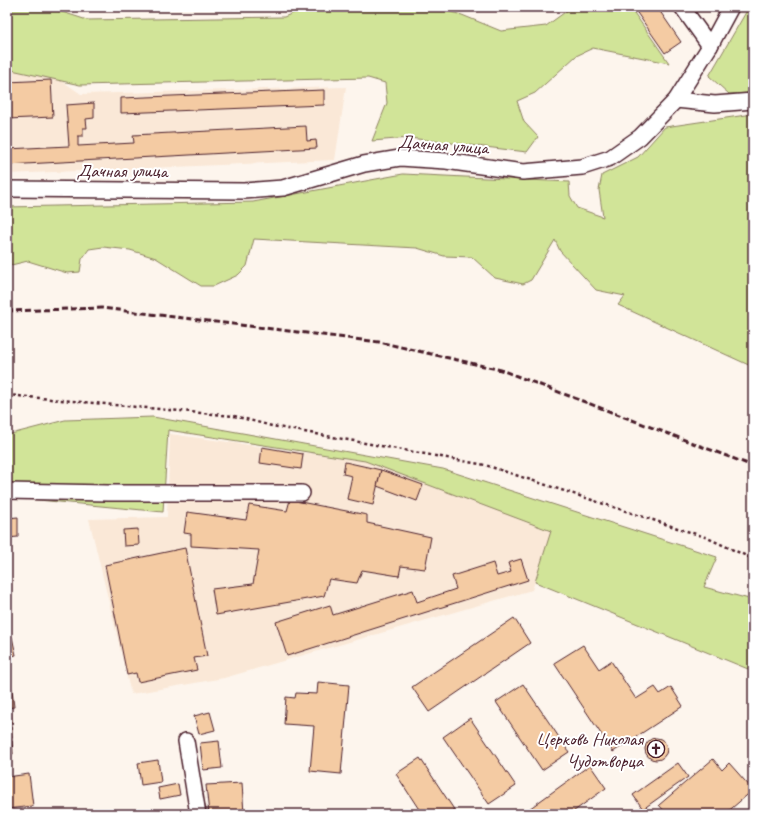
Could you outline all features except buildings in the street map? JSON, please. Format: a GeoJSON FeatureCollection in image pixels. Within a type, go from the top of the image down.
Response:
{"type":"FeatureCollection","features":[{"type":"Feature","properties":{"kind":"street"},"geometry":{"type":"LineString","coordinates":[[682,7],[710,46]]}},
{"type":"Feature","properties":{"kind":"street","name":"Дачная улица"},"geometry":{"type":"LineString","coordinates":[[7,189],[244,191],[283,188],[364,164],[400,158],[446,161],[523,172],[582,167],[610,158],[640,137],[676,100],[710,46],[731,7]]}},
{"type":"Feature","properties":{"kind":"street"},"geometry":{"type":"LineString","coordinates":[[676,100],[715,104],[753,101]]}},
{"type":"Feature","properties":{"kind":"street"},"geometry":{"type":"LineString","coordinates":[[7,491],[108,493],[302,493]]}},
{"type":"Feature","properties":{"kind":"street"},"geometry":{"type":"LineString","coordinates":[[186,741],[198,814]]}},
{"type":"Feature","properties":{"kind":"path"},"geometry":{"type":"LineString","coordinates":[[7,395],[234,416],[272,426],[485,465],[705,537],[753,559]]}},
{"type":"Feature","properties":{"kind":"shaded area"},"geometry":{"type":"Polygon","coordinates":[[[7,43],[81,94],[346,87],[335,160],[7,174],[7,43]]]}},
{"type":"Feature","properties":{"kind":"shaded area"},"geometry":{"type":"Polygon","coordinates":[[[170,434],[365,461],[552,531],[532,590],[224,678],[131,694],[89,519],[167,517],[170,434]]]}},
{"type":"Feature","properties":{"kind":"green space"},"geometry":{"type":"Polygon","coordinates":[[[7,7],[47,7],[87,20],[284,17],[307,7],[432,7],[462,15],[501,31],[546,26],[572,7],[630,7],[669,63],[593,48],[576,56],[535,93],[517,101],[524,122],[538,137],[527,152],[409,138],[372,141],[387,103],[385,83],[368,78],[80,85],[7,69],[7,7]]]}},
{"type":"Feature","properties":{"kind":"green space"},"geometry":{"type":"Polygon","coordinates":[[[749,7],[753,7],[753,93],[729,94],[709,76],[749,7]]]}},
{"type":"Feature","properties":{"kind":"green space"},"geometry":{"type":"Polygon","coordinates":[[[753,114],[753,367],[618,305],[625,296],[596,290],[560,251],[555,240],[531,280],[523,284],[495,278],[472,257],[444,256],[417,248],[254,239],[247,266],[238,275],[214,286],[201,286],[156,258],[130,250],[103,247],[89,249],[82,259],[80,272],[67,273],[28,261],[7,266],[7,207],[253,202],[403,174],[569,182],[570,196],[577,208],[603,217],[599,190],[602,175],[638,157],[665,127],[753,114]]]}},
{"type":"Feature","properties":{"kind":"green space"},"geometry":{"type":"Polygon","coordinates":[[[153,417],[443,469],[717,557],[704,587],[753,600],[753,671],[535,582],[551,531],[365,461],[168,430],[163,512],[7,497],[7,435],[65,420],[153,417]]]}},
{"type":"Feature","properties":{"kind":"railway"},"geometry":{"type":"LineString","coordinates":[[7,311],[102,308],[379,342],[501,370],[753,466]]}},
{"type":"Feature","properties":{"kind":"place","name":"Церковь Николая Чудотворца"},"geometry":{"type":"Point","coordinates":[656,749]}}]}
